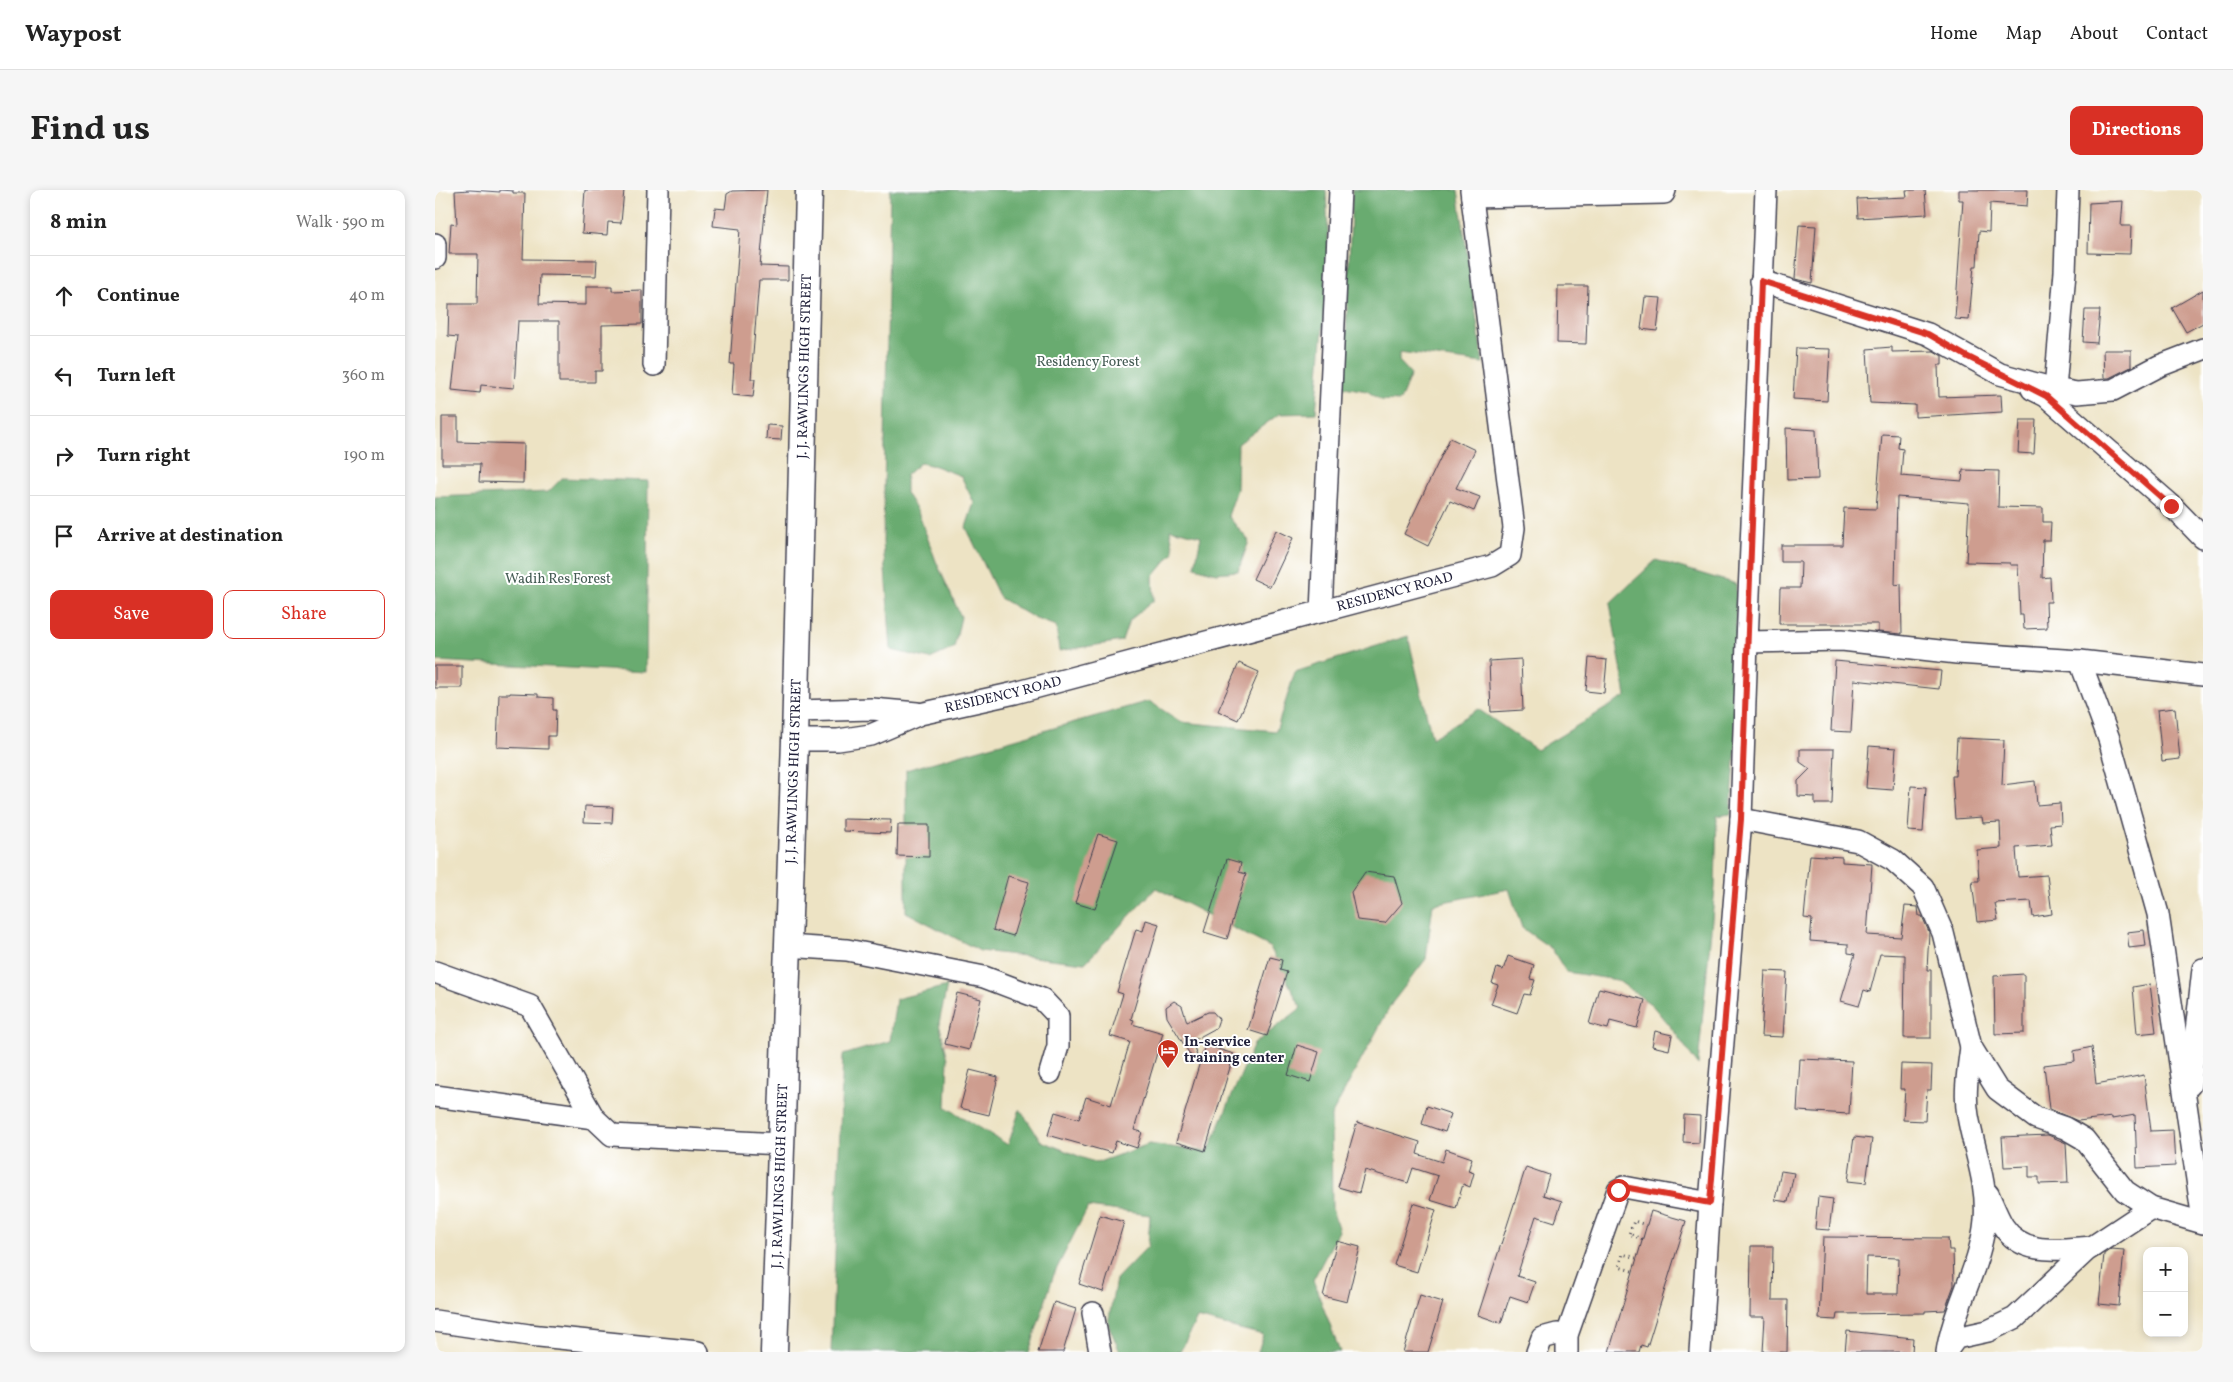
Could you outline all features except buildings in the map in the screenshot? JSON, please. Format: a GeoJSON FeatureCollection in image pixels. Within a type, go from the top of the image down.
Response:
{"type":"FeatureCollection","features":[{"type":"Feature","properties":{"kind":"main road","name":"J. J. RAWLINGS HIGH STREET"},"geometry":{"type":"LineString","coordinates":[[774,1352],[796,711],[809,190]]}},
{"type":"Feature","properties":{"kind":"street"},"geometry":{"type":"LineString","coordinates":[[654,365],[658,190]]}},
{"type":"Feature","properties":{"kind":"street"},"geometry":{"type":"LineString","coordinates":[[1321,612],[1340,190]]}},
{"type":"Feature","properties":{"kind":"street"},"geometry":{"type":"LineString","coordinates":[[1471,194],[1664,193],[1665,190]]}},
{"type":"Feature","properties":{"kind":"street"},"geometry":{"type":"LineString","coordinates":[[1701,1352],[1710,1203],[1741,819],[1766,190]]}},
{"type":"Feature","properties":{"kind":"street"},"geometry":{"type":"LineString","coordinates":[[2055,389],[2065,272],[2068,190]]}},
{"type":"Feature","properties":{"kind":"street","name":"RESIDENCY ROAD"},"geometry":{"type":"LineString","coordinates":[[795,740],[838,740],[871,734],[920,714],[1015,693],[1493,566],[1511,555],[1513,528],[1471,194]]}},
{"type":"Feature","properties":{"kind":"street"},"geometry":{"type":"LineString","coordinates":[[435,244],[435,258]]}},
{"type":"Feature","properties":{"kind":"street"},"geometry":{"type":"LineString","coordinates":[[1761,281],[1928,334],[2000,374],[2046,396],[2171,506],[2203,538]]}},
{"type":"Feature","properties":{"kind":"street"},"geometry":{"type":"LineString","coordinates":[[2000,374],[2077,393],[2113,390],[2159,366],[2203,349]]}},
{"type":"Feature","properties":{"kind":"street"},"geometry":{"type":"LineString","coordinates":[[1747,642],[1842,640],[1957,653],[2080,661],[2203,675]]}},
{"type":"Feature","properties":{"kind":"street"},"geometry":{"type":"LineString","coordinates":[[1741,819],[1858,841],[1893,860],[1923,887],[1943,933],[1971,1047],[1997,1090],[2036,1118],[2065,1128],[2084,1139],[2125,1191],[2151,1208],[2203,1222],[2158,914],[2109,739],[2080,661]]}},
{"type":"Feature","properties":{"kind":"street","name":"RESIDENCY ROAD"},"geometry":{"type":"LineString","coordinates":[[796,711],[872,709],[920,714]]}},
{"type":"Feature","properties":{"kind":"street"},"geometry":{"type":"LineString","coordinates":[[787,946],[847,950],[983,977],[1042,999],[1058,1016],[1058,1046],[1051,1073]]}},
{"type":"Feature","properties":{"kind":"street"},"geometry":{"type":"LineString","coordinates":[[2187,1119],[2203,969]]}},
{"type":"Feature","properties":{"kind":"street"},"geometry":{"type":"LineString","coordinates":[[435,972],[530,1006],[594,1118],[612,1134],[781,1144]]}},
{"type":"Feature","properties":{"kind":"street"},"geometry":{"type":"LineString","coordinates":[[1971,1047],[1966,1084],[1967,1114],[1985,1190],[2003,1226],[2014,1238],[2024,1245],[2047,1250],[2092,1247]]}},
{"type":"Feature","properties":{"kind":"street"},"geometry":{"type":"LineString","coordinates":[[435,1096],[594,1118]]}},
{"type":"Feature","properties":{"kind":"street"},"geometry":{"type":"LineString","coordinates":[[1537,1352],[1542,1338],[1557,1334],[1567,1344],[1618,1190],[1624,1187],[1710,1203]]}},
{"type":"Feature","properties":{"kind":"street"},"geometry":{"type":"LineString","coordinates":[[1947,1351],[1962,1296],[1981,1246],[1985,1220],[1985,1190]]}},
{"type":"Feature","properties":{"kind":"street"},"geometry":{"type":"LineString","coordinates":[[1947,1351],[1955,1338],[1988,1331],[2015,1318],[2092,1247],[2151,1208]]}},
{"type":"Feature","properties":{"kind":"street"},"geometry":{"type":"LineString","coordinates":[[1093,1313],[1100,1352]]}},
{"type":"Feature","properties":{"kind":"street"},"geometry":{"type":"LineString","coordinates":[[435,1321],[529,1335],[698,1352]]}},
{"type":"Feature","properties":{"kind":"path"},"geometry":{"type":"LineString","coordinates":[[1642,1239],[1629,1234],[1634,1221],[1646,1225]]}},
{"type":"Feature","properties":{"kind":"path"},"geometry":{"type":"LineString","coordinates":[[1632,1272],[1619,1267],[1623,1254],[1636,1258]]}},
{"type":"Feature","properties":{"kind":"green space","name":"Residency Forest"},"geometry":{"type":"Polygon","coordinates":[[[890,190],[1326,190],[1329,252],[1316,413],[1279,414],[1238,444],[1237,489],[1228,516],[1249,541],[1238,571],[1216,573],[1195,567],[1201,536],[1170,529],[1174,552],[1153,577],[1154,600],[1129,621],[1122,641],[1059,651],[1056,626],[1036,619],[1000,598],[966,527],[974,503],[961,476],[935,466],[920,463],[906,475],[906,493],[918,512],[936,561],[961,617],[954,648],[930,659],[891,650],[883,542],[890,190]]]}},
{"type":"Feature","properties":{"kind":"green space"},"geometry":{"type":"Polygon","coordinates":[[[1352,190],[1458,190],[1483,363],[1399,352],[1399,361],[1411,374],[1400,401],[1381,400],[1367,391],[1344,387],[1352,190]]]}},
{"type":"Feature","properties":{"kind":"green space","name":"Wadih Res Forest"},"geometry":{"type":"Polygon","coordinates":[[[562,478],[648,481],[646,672],[435,661],[435,497],[548,492],[562,478]]]}},
{"type":"Feature","properties":{"kind":"green space"},"geometry":{"type":"Polygon","coordinates":[[[1656,560],[1736,584],[1736,746],[1731,814],[1717,816],[1715,888],[1698,1065],[1652,1005],[1617,980],[1566,972],[1552,949],[1522,928],[1509,889],[1433,904],[1426,959],[1392,1003],[1331,1116],[1332,1209],[1339,1231],[1313,1280],[1340,1352],[1258,1352],[1263,1335],[1197,1318],[1180,1352],[1120,1352],[1108,1324],[1116,1279],[1148,1246],[1150,1215],[1088,1207],[1054,1274],[1029,1352],[831,1352],[843,1055],[890,1041],[896,999],[947,986],[939,1023],[948,1059],[946,1107],[1008,1145],[1020,1109],[1041,1141],[1096,1163],[1149,1144],[1208,1152],[1254,1044],[1301,1008],[1270,947],[1156,888],[1085,963],[980,951],[906,912],[906,770],[1149,701],[1181,722],[1276,731],[1295,672],[1408,636],[1432,738],[1478,709],[1537,750],[1626,696],[1610,603],[1656,560]]]}},
{"type":"Feature","properties":{"kind":"place","name":"In-service training center"},"geometry":{"type":"Point","coordinates":[1168,1069]}},
{"type":"Feature","properties":{"kind":"route"},"geometry":{"type":"LineString","coordinates":[[1618,1190],[1624,1187],[1710,1203],[1741,819],[1761,281],[1928,334],[2000,374],[2046,396],[2171,506]]}}]}
